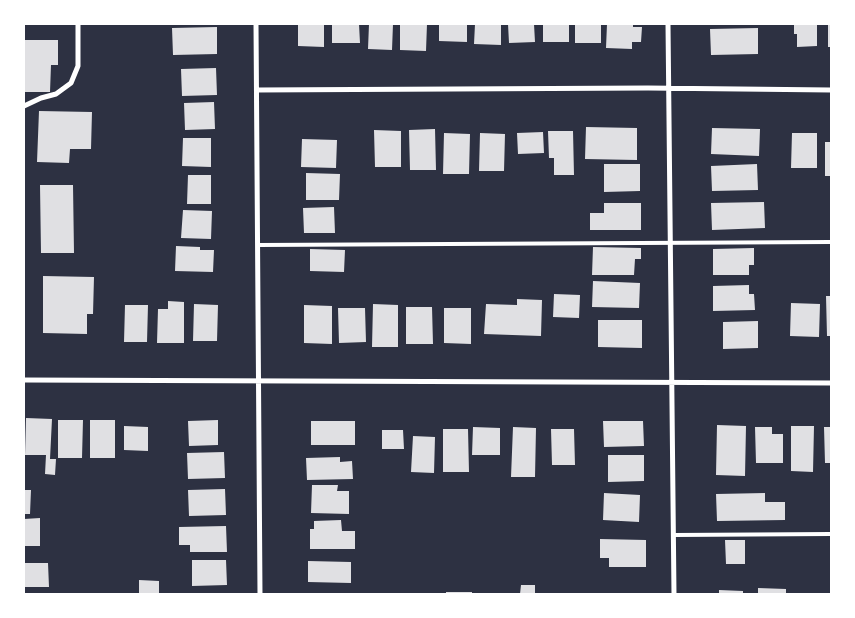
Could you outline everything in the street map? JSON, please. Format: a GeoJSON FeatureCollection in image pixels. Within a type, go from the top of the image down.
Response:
{"type":"FeatureCollection","features":[{"type":"Feature","properties":{"kind":"street"},"geometry":{"type":"LineString","coordinates":[[24,106],[41,98],[56,94],[71,83],[78,66],[78,24]]}},
{"type":"Feature","properties":{"kind":"street"},"geometry":{"type":"LineString","coordinates":[[256,24],[260,594]]}},
{"type":"Feature","properties":{"kind":"street"},"geometry":{"type":"LineString","coordinates":[[668,24],[674,594]]}},
{"type":"Feature","properties":{"kind":"street"},"geometry":{"type":"LineString","coordinates":[[257,90],[668,88],[831,90]]}},
{"type":"Feature","properties":{"kind":"street"},"geometry":{"type":"LineString","coordinates":[[24,380],[831,383]]}},
{"type":"Feature","properties":{"kind":"lane"},"geometry":{"type":"LineString","coordinates":[[258,245],[831,242]]}},
{"type":"Feature","properties":{"kind":"lane"},"geometry":{"type":"LineString","coordinates":[[674,535],[831,534]]}},
{"type":"Feature","properties":{"kind":"building"},"geometry":{"type":"Polygon","coordinates":[[[298,24],[324,24],[324,47],[298,46],[298,24]]]}},
{"type":"Feature","properties":{"kind":"building"},"geometry":{"type":"Polygon","coordinates":[[[332,24],[359,24],[360,43],[332,43],[332,24]]]}},
{"type":"Feature","properties":{"kind":"building"},"geometry":{"type":"Polygon","coordinates":[[[369,24],[393,24],[392,50],[368,49],[369,24]]]}},
{"type":"Feature","properties":{"kind":"building"},"geometry":{"type":"Polygon","coordinates":[[[400,24],[427,24],[426,51],[400,50],[400,24]]]}},
{"type":"Feature","properties":{"kind":"building"},"geometry":{"type":"Polygon","coordinates":[[[439,24],[467,24],[467,42],[439,41],[439,24]]]}},
{"type":"Feature","properties":{"kind":"building"},"geometry":{"type":"Polygon","coordinates":[[[475,24],[501,24],[501,45],[474,44],[475,24]]]}},
{"type":"Feature","properties":{"kind":"building"},"geometry":{"type":"Polygon","coordinates":[[[508,24],[534,24],[535,42],[509,43],[508,24]]]}},
{"type":"Feature","properties":{"kind":"building"},"geometry":{"type":"Polygon","coordinates":[[[543,24],[569,24],[569,42],[543,42],[543,24]]]}},
{"type":"Feature","properties":{"kind":"building"},"geometry":{"type":"Polygon","coordinates":[[[575,24],[601,24],[601,43],[575,43],[575,24]]]}},
{"type":"Feature","properties":{"kind":"building"},"geometry":{"type":"Polygon","coordinates":[[[607,24],[633,24],[633,27],[642,27],[641,42],[632,42],[632,49],[606,48],[607,24]]]}},
{"type":"Feature","properties":{"kind":"building"},"geometry":{"type":"Polygon","coordinates":[[[794,24],[817,24],[817,46],[797,47],[797,34],[794,34],[794,24]]]}},
{"type":"Feature","properties":{"kind":"building"},"geometry":{"type":"Polygon","coordinates":[[[828,24],[831,24],[831,47],[828,47],[828,24]]]}},
{"type":"Feature","properties":{"kind":"building"},"geometry":{"type":"Polygon","coordinates":[[[217,27],[217,54],[173,55],[172,28],[217,27]]]}},
{"type":"Feature","properties":{"kind":"building"},"geometry":{"type":"Polygon","coordinates":[[[758,28],[758,54],[711,55],[710,29],[758,28]]]}},
{"type":"Feature","properties":{"kind":"building"},"geometry":{"type":"Polygon","coordinates":[[[24,40],[58,40],[58,65],[51,65],[50,92],[24,92],[24,40]]]}},
{"type":"Feature","properties":{"kind":"building"},"geometry":{"type":"Polygon","coordinates":[[[216,68],[217,95],[182,96],[181,69],[216,68]]]}},
{"type":"Feature","properties":{"kind":"building"},"geometry":{"type":"Polygon","coordinates":[[[214,102],[215,129],[185,130],[184,103],[214,102]]]}},
{"type":"Feature","properties":{"kind":"building"},"geometry":{"type":"Polygon","coordinates":[[[39,111],[92,112],[91,149],[70,149],[69,163],[37,162],[39,111]]]}},
{"type":"Feature","properties":{"kind":"building"},"geometry":{"type":"Polygon","coordinates":[[[586,127],[637,128],[637,160],[585,159],[586,127]]]}},
{"type":"Feature","properties":{"kind":"building"},"geometry":{"type":"Polygon","coordinates":[[[712,128],[760,129],[759,156],[711,154],[712,128]]]}},
{"type":"Feature","properties":{"kind":"building"},"geometry":{"type":"Polygon","coordinates":[[[435,129],[436,170],[410,170],[409,130],[435,129]]]}},
{"type":"Feature","properties":{"kind":"building"},"geometry":{"type":"Polygon","coordinates":[[[374,130],[401,131],[401,167],[375,167],[374,130]]]}},
{"type":"Feature","properties":{"kind":"building"},"geometry":{"type":"Polygon","coordinates":[[[548,131],[573,131],[574,175],[554,175],[554,158],[549,158],[548,131]]]}},
{"type":"Feature","properties":{"kind":"building"},"geometry":{"type":"Polygon","coordinates":[[[543,132],[544,153],[518,154],[517,133],[543,132]]]}},
{"type":"Feature","properties":{"kind":"building"},"geometry":{"type":"Polygon","coordinates":[[[444,133],[470,134],[469,174],[443,174],[444,133]]]}},
{"type":"Feature","properties":{"kind":"building"},"geometry":{"type":"Polygon","coordinates":[[[480,133],[505,134],[504,171],[479,171],[480,133]]]}},
{"type":"Feature","properties":{"kind":"building"},"geometry":{"type":"Polygon","coordinates":[[[792,133],[817,133],[817,168],[791,168],[792,133]]]}},
{"type":"Feature","properties":{"kind":"building"},"geometry":{"type":"Polygon","coordinates":[[[183,138],[211,138],[211,167],[182,166],[183,138]]]}},
{"type":"Feature","properties":{"kind":"building"},"geometry":{"type":"Polygon","coordinates":[[[302,139],[337,140],[336,168],[301,167],[302,139]]]}},
{"type":"Feature","properties":{"kind":"building"},"geometry":{"type":"Polygon","coordinates":[[[825,142],[831,142],[831,176],[825,176],[825,142]]]}},
{"type":"Feature","properties":{"kind":"building"},"geometry":{"type":"Polygon","coordinates":[[[604,164],[640,164],[640,191],[604,192],[604,164]]]}},
{"type":"Feature","properties":{"kind":"building"},"geometry":{"type":"Polygon","coordinates":[[[757,164],[758,190],[712,191],[711,166],[757,164]]]}},
{"type":"Feature","properties":{"kind":"building"},"geometry":{"type":"Polygon","coordinates":[[[306,173],[340,174],[339,200],[306,200],[306,173]]]}},
{"type":"Feature","properties":{"kind":"building"},"geometry":{"type":"Polygon","coordinates":[[[188,175],[211,175],[211,204],[187,204],[188,175]]]}},
{"type":"Feature","properties":{"kind":"building"},"geometry":{"type":"Polygon","coordinates":[[[40,185],[73,185],[74,253],[41,253],[40,185]]]}},
{"type":"Feature","properties":{"kind":"building"},"geometry":{"type":"Polygon","coordinates":[[[764,202],[765,228],[712,230],[711,203],[764,202]]]}},
{"type":"Feature","properties":{"kind":"building"},"geometry":{"type":"Polygon","coordinates":[[[604,203],[641,203],[641,230],[590,230],[590,213],[604,213],[604,203]]]}},
{"type":"Feature","properties":{"kind":"building"},"geometry":{"type":"Polygon","coordinates":[[[334,207],[335,233],[304,233],[303,208],[334,207]]]}},
{"type":"Feature","properties":{"kind":"building"},"geometry":{"type":"Polygon","coordinates":[[[183,210],[212,211],[211,239],[181,238],[183,210]]]}},
{"type":"Feature","properties":{"kind":"building"},"geometry":{"type":"Polygon","coordinates":[[[176,246],[200,247],[200,250],[214,250],[213,272],[175,271],[176,246]]]}},
{"type":"Feature","properties":{"kind":"building"},"geometry":{"type":"Polygon","coordinates":[[[593,247],[641,248],[641,259],[635,259],[634,275],[592,275],[593,247]]]}},
{"type":"Feature","properties":{"kind":"building"},"geometry":{"type":"Polygon","coordinates":[[[754,248],[754,265],[749,265],[749,275],[713,275],[713,249],[754,248]]]}},
{"type":"Feature","properties":{"kind":"building"},"geometry":{"type":"Polygon","coordinates":[[[310,249],[345,250],[344,272],[310,271],[310,249]]]}},
{"type":"Feature","properties":{"kind":"building"},"geometry":{"type":"Polygon","coordinates":[[[43,276],[94,277],[93,314],[87,314],[87,334],[43,333],[43,276]]]}},
{"type":"Feature","properties":{"kind":"building"},"geometry":{"type":"Polygon","coordinates":[[[593,281],[640,283],[639,308],[592,307],[593,281]]]}},
{"type":"Feature","properties":{"kind":"building"},"geometry":{"type":"Polygon","coordinates":[[[749,285],[749,294],[754,294],[755,310],[713,311],[713,286],[749,285]]]}},
{"type":"Feature","properties":{"kind":"building"},"geometry":{"type":"Polygon","coordinates":[[[554,294],[580,295],[579,318],[553,317],[554,294]]]}},
{"type":"Feature","properties":{"kind":"building"},"geometry":{"type":"Polygon","coordinates":[[[826,296],[831,296],[831,336],[827,336],[826,296]]]}},
{"type":"Feature","properties":{"kind":"building"},"geometry":{"type":"Polygon","coordinates":[[[517,299],[542,300],[541,336],[484,334],[486,304],[517,305],[517,299]]]}},
{"type":"Feature","properties":{"kind":"building"},"geometry":{"type":"Polygon","coordinates":[[[168,301],[184,302],[184,343],[157,343],[158,309],[168,309],[168,301]]]}},
{"type":"Feature","properties":{"kind":"building"},"geometry":{"type":"Polygon","coordinates":[[[791,303],[820,304],[819,337],[790,336],[791,303]]]}},
{"type":"Feature","properties":{"kind":"building"},"geometry":{"type":"Polygon","coordinates":[[[194,304],[218,305],[217,341],[193,341],[194,304]]]}},
{"type":"Feature","properties":{"kind":"building"},"geometry":{"type":"Polygon","coordinates":[[[373,304],[398,305],[398,347],[372,347],[373,304]]]}},
{"type":"Feature","properties":{"kind":"building"},"geometry":{"type":"Polygon","coordinates":[[[125,305],[148,305],[147,342],[124,342],[125,305]]]}},
{"type":"Feature","properties":{"kind":"building"},"geometry":{"type":"Polygon","coordinates":[[[304,305],[332,306],[332,344],[304,343],[304,305]]]}},
{"type":"Feature","properties":{"kind":"building"},"geometry":{"type":"Polygon","coordinates":[[[406,307],[432,307],[433,344],[406,344],[406,307]]]}},
{"type":"Feature","properties":{"kind":"building"},"geometry":{"type":"Polygon","coordinates":[[[338,308],[365,308],[366,342],[339,343],[338,308]]]}},
{"type":"Feature","properties":{"kind":"building"},"geometry":{"type":"Polygon","coordinates":[[[444,308],[471,308],[471,344],[444,343],[444,308]]]}},
{"type":"Feature","properties":{"kind":"building"},"geometry":{"type":"Polygon","coordinates":[[[598,320],[642,320],[642,348],[598,347],[598,320]]]}},
{"type":"Feature","properties":{"kind":"building"},"geometry":{"type":"Polygon","coordinates":[[[758,321],[758,348],[723,349],[723,322],[758,321]]]}},
{"type":"Feature","properties":{"kind":"building"},"geometry":{"type":"Polygon","coordinates":[[[26,418],[52,419],[50,459],[56,459],[55,475],[45,474],[46,455],[25,455],[26,418]]]}},
{"type":"Feature","properties":{"kind":"building"},"geometry":{"type":"Polygon","coordinates":[[[58,420],[83,420],[82,458],[58,458],[58,420]]]}},
{"type":"Feature","properties":{"kind":"building"},"geometry":{"type":"Polygon","coordinates":[[[90,420],[115,420],[115,458],[90,458],[90,420]]]}},
{"type":"Feature","properties":{"kind":"building"},"geometry":{"type":"Polygon","coordinates":[[[218,420],[218,445],[189,446],[188,421],[218,420]]]}},
{"type":"Feature","properties":{"kind":"building"},"geometry":{"type":"Polygon","coordinates":[[[311,421],[355,421],[355,445],[311,445],[311,421]]]}},
{"type":"Feature","properties":{"kind":"building"},"geometry":{"type":"Polygon","coordinates":[[[603,421],[643,421],[644,446],[604,447],[603,421]]]}},
{"type":"Feature","properties":{"kind":"building"},"geometry":{"type":"Polygon","coordinates":[[[717,425],[746,426],[745,476],[716,475],[717,425]]]}},
{"type":"Feature","properties":{"kind":"building"},"geometry":{"type":"Polygon","coordinates":[[[124,426],[148,427],[148,451],[124,450],[124,426]]]}},
{"type":"Feature","properties":{"kind":"building"},"geometry":{"type":"Polygon","coordinates":[[[791,426],[814,426],[813,472],[791,471],[791,426]]]}},
{"type":"Feature","properties":{"kind":"building"},"geometry":{"type":"Polygon","coordinates":[[[473,427],[500,428],[500,455],[472,455],[473,427]]]}},
{"type":"Feature","properties":{"kind":"building"},"geometry":{"type":"Polygon","coordinates":[[[513,427],[536,428],[535,477],[511,477],[513,427]]]}},
{"type":"Feature","properties":{"kind":"building"},"geometry":{"type":"Polygon","coordinates":[[[755,427],[772,427],[772,434],[783,434],[783,463],[756,463],[755,427]]]}},
{"type":"Feature","properties":{"kind":"building"},"geometry":{"type":"Polygon","coordinates":[[[824,427],[831,427],[831,463],[825,463],[824,427]]]}},
{"type":"Feature","properties":{"kind":"building"},"geometry":{"type":"Polygon","coordinates":[[[443,429],[468,429],[469,472],[443,472],[443,429]]]}},
{"type":"Feature","properties":{"kind":"building"},"geometry":{"type":"Polygon","coordinates":[[[551,429],[574,429],[575,465],[552,465],[551,429]]]}},
{"type":"Feature","properties":{"kind":"building"},"geometry":{"type":"Polygon","coordinates":[[[382,430],[403,430],[404,449],[382,449],[382,430]]]}},
{"type":"Feature","properties":{"kind":"building"},"geometry":{"type":"Polygon","coordinates":[[[413,436],[435,437],[434,473],[411,472],[413,436]]]}},
{"type":"Feature","properties":{"kind":"building"},"geometry":{"type":"Polygon","coordinates":[[[224,452],[225,478],[188,479],[187,453],[224,452]]]}},
{"type":"Feature","properties":{"kind":"building"},"geometry":{"type":"Polygon","coordinates":[[[608,455],[644,455],[644,481],[608,482],[608,455]]]}},
{"type":"Feature","properties":{"kind":"building"},"geometry":{"type":"Polygon","coordinates":[[[340,457],[340,462],[352,461],[353,479],[307,480],[306,458],[340,457]]]}},
{"type":"Feature","properties":{"kind":"building"},"geometry":{"type":"Polygon","coordinates":[[[312,485],[338,485],[337,491],[349,491],[349,514],[311,513],[312,485]]]}},
{"type":"Feature","properties":{"kind":"building"},"geometry":{"type":"Polygon","coordinates":[[[225,489],[226,515],[189,516],[188,490],[225,489]]]}},
{"type":"Feature","properties":{"kind":"building"},"geometry":{"type":"Polygon","coordinates":[[[24,490],[31,490],[30,514],[24,514],[24,490]]]}},
{"type":"Feature","properties":{"kind":"building"},"geometry":{"type":"Polygon","coordinates":[[[604,493],[640,495],[639,522],[603,520],[604,493]]]}},
{"type":"Feature","properties":{"kind":"building"},"geometry":{"type":"Polygon","coordinates":[[[765,493],[765,502],[785,502],[785,520],[717,521],[716,494],[765,493]]]}},
{"type":"Feature","properties":{"kind":"building"},"geometry":{"type":"Polygon","coordinates":[[[40,518],[40,546],[24,546],[24,519],[40,518]]]}},
{"type":"Feature","properties":{"kind":"building"},"geometry":{"type":"Polygon","coordinates":[[[341,520],[342,531],[355,531],[355,549],[310,549],[310,529],[314,529],[314,521],[341,520]]]}},
{"type":"Feature","properties":{"kind":"building"},"geometry":{"type":"Polygon","coordinates":[[[226,526],[227,552],[190,552],[190,545],[179,545],[179,527],[226,526]]]}},
{"type":"Feature","properties":{"kind":"building"},"geometry":{"type":"Polygon","coordinates":[[[600,539],[646,540],[646,567],[609,567],[609,558],[600,558],[600,539]]]}},
{"type":"Feature","properties":{"kind":"building"},"geometry":{"type":"Polygon","coordinates":[[[725,540],[745,540],[745,564],[726,564],[725,540]]]}},
{"type":"Feature","properties":{"kind":"building"},"geometry":{"type":"Polygon","coordinates":[[[192,560],[226,560],[227,585],[192,586],[192,560]]]}},
{"type":"Feature","properties":{"kind":"building"},"geometry":{"type":"Polygon","coordinates":[[[308,561],[351,562],[351,583],[308,582],[308,561]]]}},
{"type":"Feature","properties":{"kind":"building"},"geometry":{"type":"Polygon","coordinates":[[[24,563],[48,563],[49,587],[24,587],[24,563]]]}},
{"type":"Feature","properties":{"kind":"building"},"geometry":{"type":"Polygon","coordinates":[[[139,580],[159,581],[159,594],[139,594],[139,580]]]}},
{"type":"Feature","properties":{"kind":"building"},"geometry":{"type":"Polygon","coordinates":[[[521,585],[535,585],[535,594],[520,594],[521,585]]]}},
{"type":"Feature","properties":{"kind":"building"},"geometry":{"type":"Polygon","coordinates":[[[758,588],[786,589],[786,594],[758,594],[758,588]]]}},
{"type":"Feature","properties":{"kind":"building"},"geometry":{"type":"Polygon","coordinates":[[[719,590],[743,591],[743,594],[719,594],[719,590]]]}},
{"type":"Feature","properties":{"kind":"building"},"geometry":{"type":"Polygon","coordinates":[[[446,592],[472,592],[472,594],[446,594],[446,592]]]}}]}
